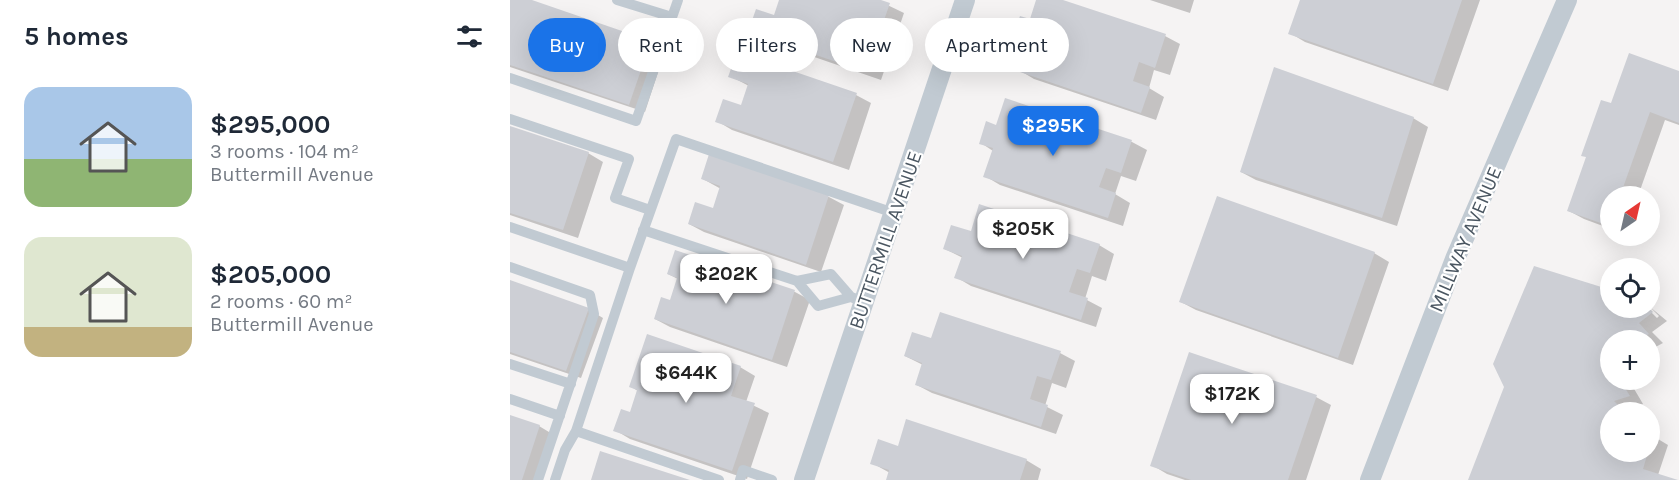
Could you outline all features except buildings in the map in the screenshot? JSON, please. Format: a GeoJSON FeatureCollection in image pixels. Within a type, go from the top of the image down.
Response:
{"type":"FeatureCollection","features":[{"type":"Feature","properties":{"kind":"street","name":"BUTTERMILL AVENUE"},"geometry":{"type":"LineString","coordinates":[[804,480],[857,300],[894,213],[965,0]]}},
{"type":"Feature","properties":{"kind":"street","name":"MILLWAY AVENUE"},"geometry":{"type":"LineString","coordinates":[[1370,480],[1455,259],[1567,0]]}},
{"type":"Feature","properties":{"kind":"lane"},"geometry":{"type":"LineString","coordinates":[[617,0],[672,17]]}},
{"type":"Feature","properties":{"kind":"lane"},"geometry":{"type":"LineString","coordinates":[[510,78],[636,121],[678,0]]}},
{"type":"Feature","properties":{"kind":"lane"},"geometry":{"type":"LineString","coordinates":[[510,119],[629,159],[615,198],[650,210]]}},
{"type":"Feature","properties":{"kind":"lane"},"geometry":{"type":"LineString","coordinates":[[555,480],[565,450],[576,431],[676,139],[894,213]]}},
{"type":"Feature","properties":{"kind":"lane"},"geometry":{"type":"LineString","coordinates":[[510,227],[630,268]]}},
{"type":"Feature","properties":{"kind":"lane"},"geometry":{"type":"LineString","coordinates":[[643,230],[797,281],[831,274],[857,300]]}},
{"type":"Feature","properties":{"kind":"lane"},"geometry":{"type":"LineString","coordinates":[[510,267],[590,295],[594,314],[538,480]]}},
{"type":"Feature","properties":{"kind":"lane"},"geometry":{"type":"LineString","coordinates":[[797,281],[818,306],[857,300]]}},
{"type":"Feature","properties":{"kind":"lane"},"geometry":{"type":"LineString","coordinates":[[510,364],[570,384]]}},
{"type":"Feature","properties":{"kind":"lane"},"geometry":{"type":"LineString","coordinates":[[510,399],[560,416]]}},
{"type":"Feature","properties":{"kind":"lane"},"geometry":{"type":"LineString","coordinates":[[576,431],[718,480]]}},
{"type":"Feature","properties":{"kind":"lane"},"geometry":{"type":"LineString","coordinates":[[740,480],[743,470],[772,480]]}}]}
